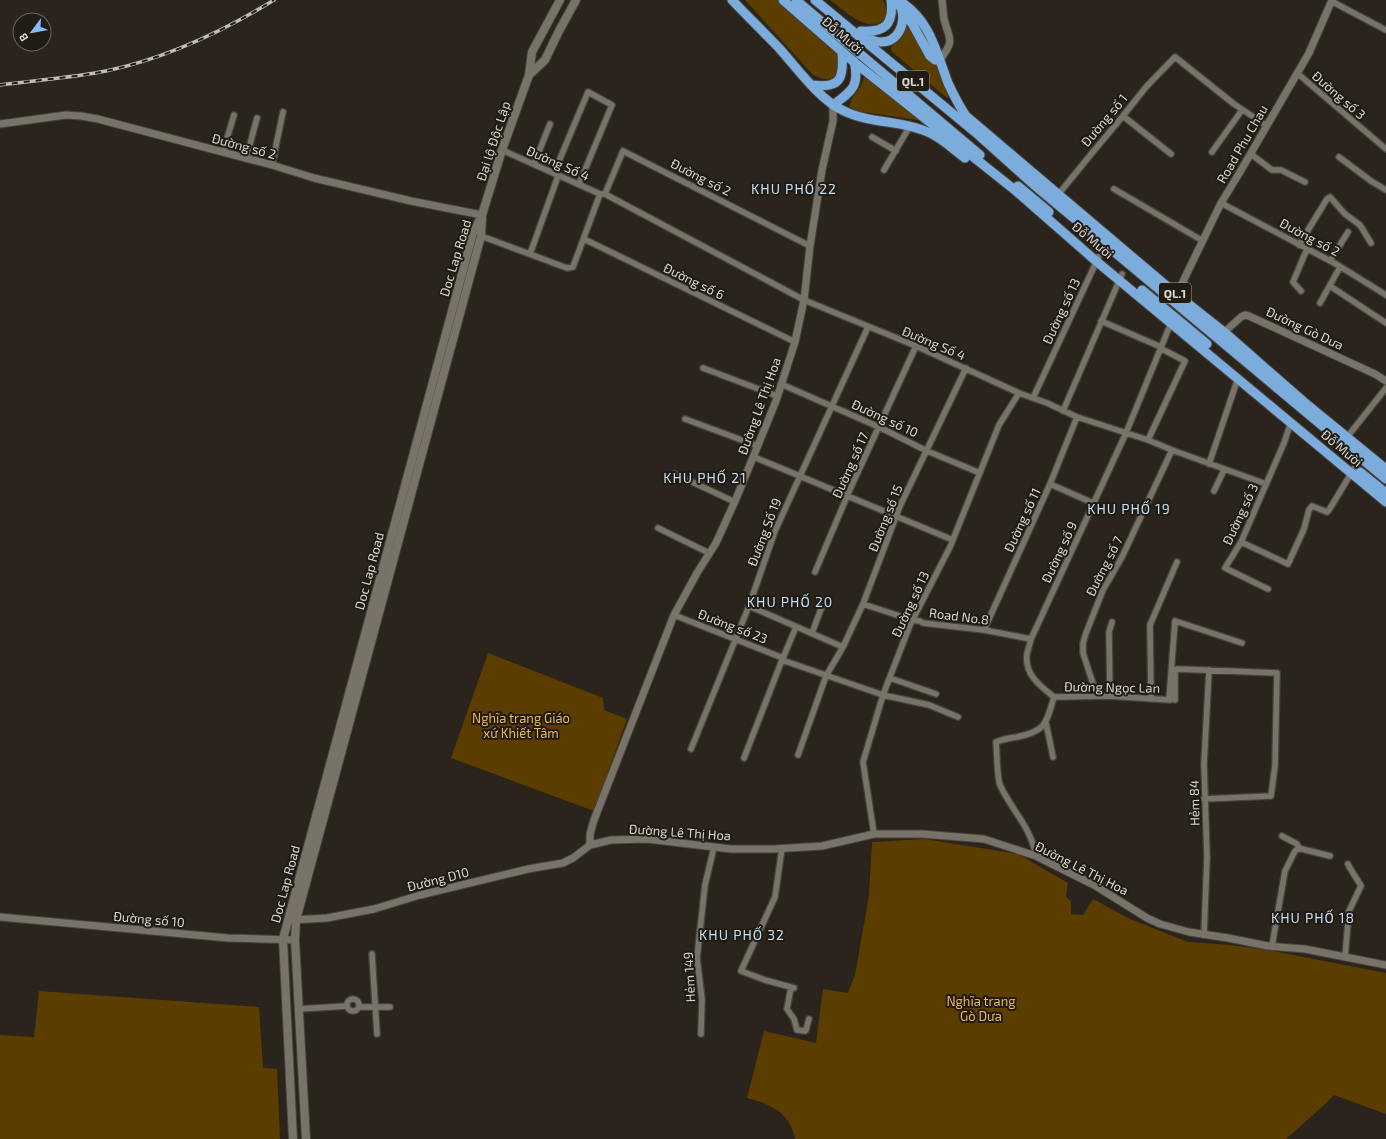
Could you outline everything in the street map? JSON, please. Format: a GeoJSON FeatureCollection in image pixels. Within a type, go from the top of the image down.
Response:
{"type":"FeatureCollection","features":[{"type":"Feature","properties":{"kind":"highway"},"geometry":{"type":"LineString","coordinates":[[732,0],[777,46],[812,85],[842,110],[863,117],[910,126],[931,133],[1007,187],[1029,194]]}},
{"type":"Feature","properties":{"kind":"highway","name":"Đỗ Mười"},"geometry":{"type":"LineString","coordinates":[[782,0],[854,62],[1121,277],[1171,323],[1291,422],[1353,470],[1386,492]]}},
{"type":"Feature","properties":{"kind":"highway","name":"Đỗ Mười"},"geometry":{"type":"LineString","coordinates":[[796,0],[1029,194],[1098,258]]}},
{"type":"Feature","properties":{"kind":"highway","name":"Đỗ Mười"},"geometry":{"type":"LineString","coordinates":[[815,0],[870,39],[966,117],[1056,197],[1175,298],[1348,436],[1386,469]]}},
{"type":"Feature","properties":{"kind":"highway","name":"Đỗ Mười"},"geometry":{"type":"LineString","coordinates":[[824,0],[857,31],[1033,184],[1056,197]]}},
{"type":"Feature","properties":{"kind":"highway"},"geometry":{"type":"LineString","coordinates":[[857,31],[876,31],[887,24],[893,11],[891,0]]}},
{"type":"Feature","properties":{"kind":"highway"},"geometry":{"type":"LineString","coordinates":[[895,0],[914,24],[930,56],[935,60],[940,60]]}},
{"type":"Feature","properties":{"kind":"highway"},"geometry":{"type":"LineString","coordinates":[[898,0],[914,11],[920,18],[932,40],[960,109],[975,132]]}},
{"type":"Feature","properties":{"kind":"highway"},"geometry":{"type":"LineString","coordinates":[[870,39],[881,42],[898,35],[902,29],[902,9]]}},
{"type":"Feature","properties":{"kind":"highway"},"geometry":{"type":"LineString","coordinates":[[833,104],[848,94],[855,86],[857,73],[851,46]]}},
{"type":"Feature","properties":{"kind":"highway"},"geometry":{"type":"LineString","coordinates":[[812,85],[830,86],[836,82],[843,71],[842,52]]}},
{"type":"Feature","properties":{"kind":"highway","name":"Đỗ Mười"},"geometry":{"type":"LineString","coordinates":[[1121,277],[1174,316],[1353,470],[1386,502]]}},
{"type":"Feature","properties":{"kind":"highway","name":"Đỗ Mười"},"geometry":{"type":"LineString","coordinates":[[1221,335],[1294,401],[1386,479]]}},
{"type":"Feature","properties":{"kind":"highway"},"geometry":{"type":"LineString","coordinates":[[1294,401],[1304,402]]}},
{"type":"Feature","properties":{"kind":"main road","name":"Đại lộ Độc Lập"},"geometry":{"type":"LineString","coordinates":[[482,215],[502,150],[529,75],[532,52],[560,0]]}},
{"type":"Feature","properties":{"kind":"main road","name":"Đại lộ Độc Lập"},"geometry":{"type":"LineString","coordinates":[[529,75],[545,60],[558,31],[576,0]]}},
{"type":"Feature","properties":{"kind":"main road","name":"Doc Lap Road"},"geometry":{"type":"LineString","coordinates":[[293,1139],[283,939],[292,920],[481,236],[482,215]]}},
{"type":"Feature","properties":{"kind":"main road","name":"Doc Lap Road"},"geometry":{"type":"LineString","coordinates":[[306,1139],[295,940],[292,920],[473,233],[482,215]]}},
{"type":"Feature","properties":{"kind":"street"},"geometry":{"type":"LineString","coordinates":[[940,60],[948,49],[951,38],[944,19],[942,0]]}},
{"type":"Feature","properties":{"kind":"street"},"geometry":{"type":"LineString","coordinates":[[1332,1],[1386,30]]}},
{"type":"Feature","properties":{"kind":"street","name":"Road Phu Chau"},"geometry":{"type":"LineString","coordinates":[[1175,298],[1221,203],[1297,73],[1316,38],[1332,1]]}},
{"type":"Feature","properties":{"kind":"street","name":"Đường số 1"},"geometry":{"type":"LineString","coordinates":[[1056,197],[1146,87],[1175,57],[1242,110]]}},
{"type":"Feature","properties":{"kind":"street","name":"Đường số 3"},"geometry":{"type":"LineString","coordinates":[[1297,73],[1386,149]]}},
{"type":"Feature","properties":{"kind":"street"},"geometry":{"type":"LineString","coordinates":[[530,254],[557,179],[556,168],[588,92],[612,104],[579,184]]}},
{"type":"Feature","properties":{"kind":"street","name":"Đường Lê Thị Hoa"},"geometry":{"type":"LineString","coordinates":[[833,104],[833,121],[822,170],[810,246],[804,300],[795,342],[777,396],[735,502],[716,543],[674,615],[594,820],[590,834],[590,845],[611,840],[647,839],[731,849],[782,848],[822,846],[874,834],[922,834],[984,840],[1036,856],[1094,885],[1147,918],[1160,924],[1204,935],[1272,946],[1305,949],[1386,965]]}},
{"type":"Feature","properties":{"kind":"street"},"geometry":{"type":"LineString","coordinates":[[1212,152],[1242,110],[1267,126]]}},
{"type":"Feature","properties":{"kind":"street"},"geometry":{"type":"LineString","coordinates":[[272,165],[283,112]]}},
{"type":"Feature","properties":{"kind":"street"},"geometry":{"type":"LineString","coordinates":[[223,152],[234,115]]}},
{"type":"Feature","properties":{"kind":"street","name":"Đường số 2"},"geometry":{"type":"LineString","coordinates":[[0,124],[59,116],[81,116],[107,121],[319,179],[411,201],[482,215]]}},
{"type":"Feature","properties":{"kind":"street"},"geometry":{"type":"LineString","coordinates":[[1123,116],[1171,154]]}},
{"type":"Feature","properties":{"kind":"street"},"geometry":{"type":"LineString","coordinates":[[246,158],[258,118]]}},
{"type":"Feature","properties":{"kind":"street"},"geometry":{"type":"LineString","coordinates":[[534,164],[550,124]]}},
{"type":"Feature","properties":{"kind":"street"},"geometry":{"type":"LineString","coordinates":[[884,170],[910,126]]}},
{"type":"Feature","properties":{"kind":"street"},"geometry":{"type":"LineString","coordinates":[[872,137],[896,151]]}},
{"type":"Feature","properties":{"kind":"street","name":"Đường Số 4"},"geometry":{"type":"LineString","coordinates":[[502,150],[602,194],[804,300],[916,346],[1019,393],[1077,417],[1148,440],[1224,470],[1266,484]]}},
{"type":"Feature","properties":{"kind":"street","name":"Đường số 2"},"geometry":{"type":"LineString","coordinates":[[602,194],[623,151],[810,246]]}},
{"type":"Feature","properties":{"kind":"street"},"geometry":{"type":"LineString","coordinates":[[1251,154],[1272,170],[1281,170],[1305,182]]}},
{"type":"Feature","properties":{"kind":"street"},"geometry":{"type":"LineString","coordinates":[[1339,157],[1371,181],[1386,190]]}},
{"type":"Feature","properties":{"kind":"street"},"geometry":{"type":"LineString","coordinates":[[1114,189],[1203,240]]}},
{"type":"Feature","properties":{"kind":"street"},"geometry":{"type":"LineString","coordinates":[[481,236],[567,268],[573,267],[602,194]]}},
{"type":"Feature","properties":{"kind":"street"},"geometry":{"type":"LineString","coordinates":[[1299,245],[1327,199],[1330,197],[1345,214],[1360,225],[1371,243]]}},
{"type":"Feature","properties":{"kind":"street","name":"Đường số 2"},"geometry":{"type":"LineString","coordinates":[[1221,203],[1330,261],[1386,295]]}},
{"type":"Feature","properties":{"kind":"street"},"geometry":{"type":"LineString","coordinates":[[1330,261],[1348,232]]}},
{"type":"Feature","properties":{"kind":"street","name":"Đường số 6"},"geometry":{"type":"LineString","coordinates":[[584,239],[795,342]]}},
{"type":"Feature","properties":{"kind":"street"},"geometry":{"type":"LineString","coordinates":[[1301,291],[1292,282],[1307,249]]}},
{"type":"Feature","properties":{"kind":"street","name":"Đường số 13"},"geometry":{"type":"LineString","coordinates":[[1032,398],[1098,258]]}},
{"type":"Feature","properties":{"kind":"street"},"geometry":{"type":"LineString","coordinates":[[1320,303],[1340,267]]}},
{"type":"Feature","properties":{"kind":"street"},"geometry":{"type":"LineString","coordinates":[[1063,411],[1121,277]]}},
{"type":"Feature","properties":{"kind":"street"},"geometry":{"type":"LineString","coordinates":[[1330,286],[1386,323]]}},
{"type":"Feature","properties":{"kind":"street","name":"Đường Gò Dưa"},"geometry":{"type":"LineString","coordinates":[[1221,335],[1241,317],[1245,315],[1249,316],[1375,374],[1386,381]]}},
{"type":"Feature","properties":{"kind":"street"},"geometry":{"type":"LineString","coordinates":[[1101,321],[1160,347],[1185,361],[1148,440]]}},
{"type":"Feature","properties":{"kind":"street","name":"Đường số 9"},"geometry":{"type":"LineString","coordinates":[[1054,697],[1040,686],[1029,671],[1027,655],[1031,639],[1126,433],[1171,323]]}},
{"type":"Feature","properties":{"kind":"street","name":"Đường Số 19"},"geometry":{"type":"LineString","coordinates":[[691,750],[736,640],[775,531],[868,327]]}},
{"type":"Feature","properties":{"kind":"street","name":"Đường số 17"},"geometry":{"type":"LineString","coordinates":[[815,572],[916,346]]}},
{"type":"Feature","properties":{"kind":"street"},"geometry":{"type":"LineString","coordinates":[[703,368],[777,396]]}},
{"type":"Feature","properties":{"kind":"street","name":"Đường số 15"},"geometry":{"type":"LineString","coordinates":[[826,676],[863,604],[896,516],[966,368]]}},
{"type":"Feature","properties":{"kind":"street"},"geometry":{"type":"LineString","coordinates":[[1209,464],[1238,378]]}},
{"type":"Feature","properties":{"kind":"street","name":"Đường số 10"},"geometry":{"type":"LineString","coordinates":[[781,384],[879,427],[927,451],[980,473]]}},
{"type":"Feature","properties":{"kind":"street"},"geometry":{"type":"LineString","coordinates":[[1348,436],[1386,388]]}},
{"type":"Feature","properties":{"kind":"street","name":"Đường số 13"},"geometry":{"type":"LineString","coordinates":[[874,834],[863,762],[883,695],[912,620],[954,540],[999,425],[1019,393]]}},
{"type":"Feature","properties":{"kind":"street","name":"Đường số 11"},"geometry":{"type":"LineString","coordinates":[[984,630],[1050,484],[1077,417]]}},
{"type":"Feature","properties":{"kind":"street"},"geometry":{"type":"LineString","coordinates":[[685,419],[758,446]]}},
{"type":"Feature","properties":{"kind":"street","name":"Đường số 3"},"geometry":{"type":"LineString","coordinates":[[1268,589],[1225,569],[1241,542],[1291,422]]}},
{"type":"Feature","properties":{"kind":"street","name":"Đường số 7"},"geometry":{"type":"LineString","coordinates":[[1097,696],[1083,653],[1083,643],[1086,632],[1103,590],[1122,557],[1172,450]]}},
{"type":"Feature","properties":{"kind":"street"},"geometry":{"type":"LineString","coordinates":[[754,457],[954,540]]}},
{"type":"Feature","properties":{"kind":"street"},"geometry":{"type":"LineString","coordinates":[[1214,492],[1224,470]]}},
{"type":"Feature","properties":{"kind":"street"},"geometry":{"type":"LineString","coordinates":[[1241,542],[1288,564],[1304,529],[1309,510],[1312,506],[1327,512],[1330,510],[1353,470]]}},
{"type":"Feature","properties":{"kind":"street"},"geometry":{"type":"LineString","coordinates":[[675,474],[735,502]]}},
{"type":"Feature","properties":{"kind":"street"},"geometry":{"type":"LineString","coordinates":[[1050,484],[1093,503]]}},
{"type":"Feature","properties":{"kind":"street"},"geometry":{"type":"LineString","coordinates":[[658,528],[709,553]]}},
{"type":"Feature","properties":{"kind":"street"},"geometry":{"type":"LineString","coordinates":[[1151,699],[1150,625],[1177,562]]}},
{"type":"Feature","properties":{"kind":"street"},"geometry":{"type":"LineString","coordinates":[[812,634],[824,601]]}},
{"type":"Feature","properties":{"kind":"street","name":"Road No.8"},"geometry":{"type":"LineString","coordinates":[[863,604],[912,620],[920,621],[923,624],[984,630],[1031,639]]}},
{"type":"Feature","properties":{"kind":"street"},"geometry":{"type":"LineString","coordinates":[[749,606],[842,647]]}},
{"type":"Feature","properties":{"kind":"street","name":"Đường số 23"},"geometry":{"type":"LineString","coordinates":[[674,615],[826,676],[883,695],[929,705],[958,717]]}},
{"type":"Feature","properties":{"kind":"street"},"geometry":{"type":"LineString","coordinates":[[1110,696],[1109,632],[1112,622]]}},
{"type":"Feature","properties":{"kind":"street"},"geometry":{"type":"LineString","coordinates":[[1171,700],[1175,622],[1242,643]]}},
{"type":"Feature","properties":{"kind":"street"},"geometry":{"type":"LineString","coordinates":[[744,758],[796,627]]}},
{"type":"Feature","properties":{"kind":"street"},"geometry":{"type":"LineString","coordinates":[[1171,700],[1176,669],[1277,673],[1275,766],[1271,796],[1204,799]]}},
{"type":"Feature","properties":{"kind":"street","name":"Hẻm 84"},"geometry":{"type":"LineString","coordinates":[[1204,935],[1207,857],[1204,764],[1209,670]]}},
{"type":"Feature","properties":{"kind":"street"},"geometry":{"type":"LineString","coordinates":[[798,755],[826,676]]}},
{"type":"Feature","properties":{"kind":"street"},"geometry":{"type":"LineString","coordinates":[[890,678],[936,694]]}},
{"type":"Feature","properties":{"kind":"street","name":"Đường Ngọc Lan"},"geometry":{"type":"LineString","coordinates":[[1054,697],[1110,696],[1171,700]]}},
{"type":"Feature","properties":{"kind":"street"},"geometry":{"type":"LineString","coordinates":[[1053,757],[1046,723],[1054,697]]}},
{"type":"Feature","properties":{"kind":"street"},"geometry":{"type":"LineString","coordinates":[[1036,856],[1034,843],[1000,784],[996,742],[1032,734],[1046,723]]}},
{"type":"Feature","properties":{"kind":"street"},"geometry":{"type":"LineString","coordinates":[[1282,836],[1297,844],[1299,848],[1330,856]]}},
{"type":"Feature","properties":{"kind":"street","name":"Đường D10"},"geometry":{"type":"LineString","coordinates":[[292,920],[326,918],[374,910],[434,892],[534,867],[563,863],[573,858],[590,845]]}},
{"type":"Feature","properties":{"kind":"street","name":"Hẻm 149"},"geometry":{"type":"LineString","coordinates":[[701,1034],[702,999],[698,958],[705,885],[714,847]]}},
{"type":"Feature","properties":{"kind":"street"},"geometry":{"type":"LineString","coordinates":[[782,848],[775,897],[741,971],[765,980],[793,987],[787,1009],[794,1020],[797,1030],[805,1031],[809,1019]]}},
{"type":"Feature","properties":{"kind":"street"},"geometry":{"type":"LineString","coordinates":[[1272,946],[1284,870],[1295,851],[1299,848]]}},
{"type":"Feature","properties":{"kind":"street"},"geometry":{"type":"LineString","coordinates":[[1345,957],[1350,911],[1361,886],[1357,878],[1352,874],[1348,864]]}},
{"type":"Feature","properties":{"kind":"street","name":"Đường số 10"},"geometry":{"type":"LineString","coordinates":[[0,917],[228,938],[295,940]]}},
{"type":"Feature","properties":{"kind":"street"},"geometry":{"type":"LineString","coordinates":[[372,954],[377,1034]]}},
{"type":"Feature","properties":{"kind":"street"},"geometry":{"type":"LineString","coordinates":[[347,1006],[348,1002],[353,999],[357,1001],[359,1007]]}},
{"type":"Feature","properties":{"kind":"street"},"geometry":{"type":"LineString","coordinates":[[299,1009],[347,1006]]}},
{"type":"Feature","properties":{"kind":"street"},"geometry":{"type":"LineString","coordinates":[[347,1006],[351,1011],[356,1011],[359,1007],[390,1007]]}},
{"type":"Feature","properties":{"kind":"green space"},"geometry":{"type":"Polygon","coordinates":[[[745,0],[779,0],[803,20],[834,50],[840,59],[842,67],[834,79],[823,79],[813,75],[745,0]]]}},
{"type":"Feature","properties":{"kind":"green space"},"geometry":{"type":"Polygon","coordinates":[[[830,0],[883,0],[887,13],[886,18],[878,24],[863,23],[830,0]]]}},
{"type":"Feature","properties":{"kind":"green space"},"geometry":{"type":"Polygon","coordinates":[[[909,21],[936,64],[949,97],[947,98],[891,51],[891,47],[904,33],[909,21]]]}},
{"type":"Feature","properties":{"kind":"green space"},"geometry":{"type":"Polygon","coordinates":[[[866,74],[924,121],[858,111],[849,107],[852,98],[861,85],[866,74]]]}},
{"type":"Feature","properties":{"kind":"green space","name":"Nghĩa trang Giáo xứ Khiết Tâm"},"geometry":{"type":"Polygon","coordinates":[[[488,653],[603,698],[604,710],[627,719],[594,811],[451,758],[488,653]]]}},
{"type":"Feature","properties":{"kind":"green space","name":"Nghĩa trang Gò Dưa"},"geometry":{"type":"Polygon","coordinates":[[[925,839],[1018,854],[1068,883],[1066,896],[1071,902],[1071,914],[1083,915],[1093,899],[1130,919],[1188,942],[1231,945],[1273,951],[1386,973],[1386,1114],[1334,1095],[1286,1139],[795,1139],[789,1122],[784,1116],[764,1103],[747,1098],[764,1031],[816,1043],[823,989],[848,993],[855,975],[869,895],[872,842],[925,839]]]}},
{"type":"Feature","properties":{"kind":"green space"},"geometry":{"type":"Polygon","coordinates":[[[39,991],[259,1007],[263,1068],[277,1069],[280,1139],[0,1139],[0,1035],[34,1037],[39,991]]]}},
{"type":"Feature","properties":{"kind":"railway"},"geometry":{"type":"LineString","coordinates":[[0,85],[66,77],[129,66],[193,43],[234,23],[274,0]]}},
{"type":"Feature","properties":{"kind":"district","name":"KHU PHỐ 22"},"geometry":{"type":"Point","coordinates":[794,188]}},
{"type":"Feature","properties":{"kind":"district","name":"KHU PHỐ 21"},"geometry":{"type":"Point","coordinates":[705,477]}},
{"type":"Feature","properties":{"kind":"district","name":"KHU PHỐ 19"},"geometry":{"type":"Point","coordinates":[1129,508]}},
{"type":"Feature","properties":{"kind":"district","name":"KHU PHỐ 20"},"geometry":{"type":"Point","coordinates":[790,601]}},
{"type":"Feature","properties":{"kind":"district","name":"KHU PHỐ 18"},"geometry":{"type":"Point","coordinates":[1313,917]}},
{"type":"Feature","properties":{"kind":"district","name":"KHU PHỐ 32"},"geometry":{"type":"Point","coordinates":[742,934]}}]}
